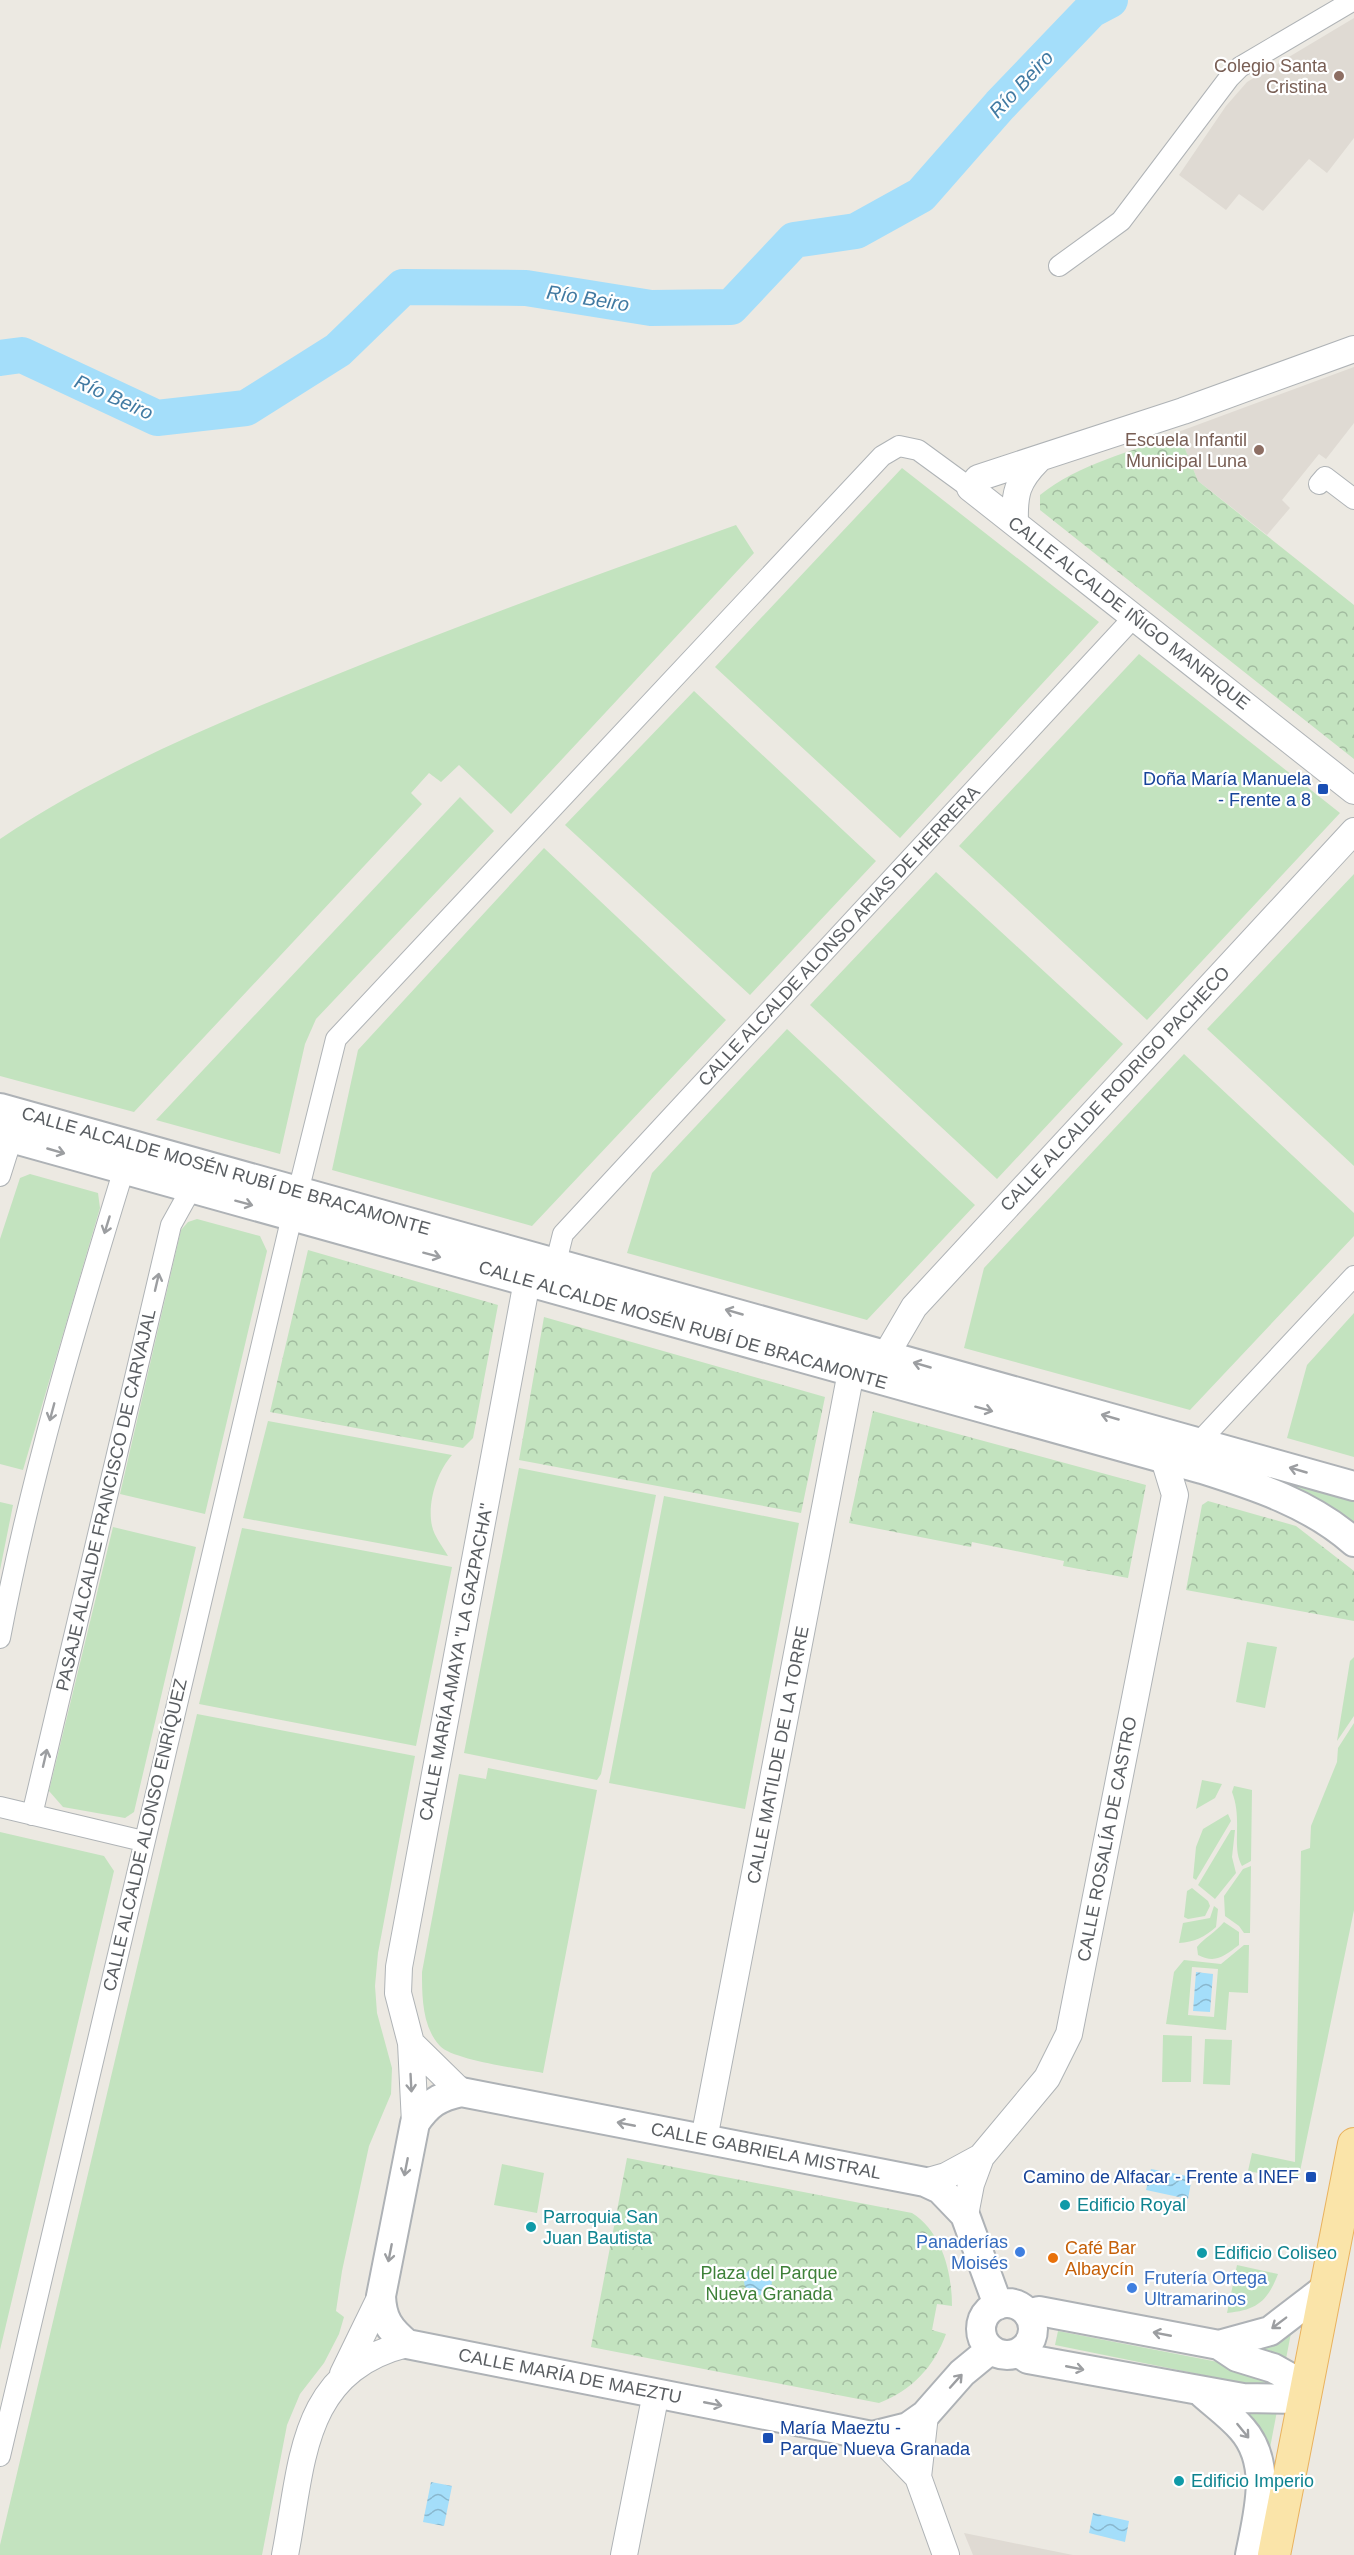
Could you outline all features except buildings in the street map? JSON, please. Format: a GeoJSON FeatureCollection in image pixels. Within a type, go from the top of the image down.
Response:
{"type":"FeatureCollection","features":[{"type":"Feature","properties":{"kind":"main road","name":"CALLE ALCALDE MOSÉN RUBÍ DE BRACAMONTE"},"geometry":{"type":"LineString","coordinates":[[0,1107],[527,1281],[1164,1459],[1201,1456],[1324,1519],[1354,1542]]}},
{"type":"Feature","properties":{"kind":"main road","name":"CALLE ALCALDE MOSÉN RUBÍ DE BRACAMONTE"},"geometry":{"type":"LineString","coordinates":[[6,1136],[191,1189],[295,1204],[556,1262],[886,1355],[1201,1456],[1354,1486]]}},
{"type":"Feature","properties":{"kind":"main road","name":"CALLE GABRIELA MISTRAL"},"geometry":{"type":"LineString","coordinates":[[461,2092],[925,2182],[940,2189],[965,2215],[998,2305]]}},
{"type":"Feature","properties":{"kind":"main road"},"geometry":{"type":"LineString","coordinates":[[407,2344],[390,2330],[382,2315],[381,2296],[415,2123],[426,2106],[441,2096],[461,2092]]}},
{"type":"Feature","properties":{"kind":"main road"},"geometry":{"type":"LineString","coordinates":[[1274,2555],[1354,2144]]}},
{"type":"Feature","properties":{"kind":"main road"},"geometry":{"type":"LineString","coordinates":[[1219,2345],[1270,2331],[1326,2288]]}},
{"type":"Feature","properties":{"kind":"main road"},"geometry":{"type":"LineString","coordinates":[[1016,2304],[1028,2314],[1032,2320],[1033,2335],[1030,2343],[1019,2354],[1005,2356],[990,2350],[981,2336],[981,2323],[987,2312],[998,2305],[1016,2304]]}},
{"type":"Feature","properties":{"kind":"main road"},"geometry":{"type":"LineString","coordinates":[[1028,2314],[1039,2311],[1219,2345],[1237,2357],[1273,2368],[1306,2393]]}},
{"type":"Feature","properties":{"kind":"main road","name":"CALLE MARÍA DE MAEZTU"},"geometry":{"type":"LineString","coordinates":[[407,2344],[872,2436],[908,2427],[925,2415],[962,2373],[990,2350]]}},
{"type":"Feature","properties":{"kind":"main road"},"geometry":{"type":"LineString","coordinates":[[1019,2354],[1028,2359],[1243,2398],[1306,2393]]}},
{"type":"Feature","properties":{"kind":"main road"},"geometry":{"type":"LineString","coordinates":[[1200,2391],[1243,2429],[1256,2451],[1261,2474],[1260,2503],[1250,2555]]}},
{"type":"Feature","properties":{"kind":"street"},"geometry":{"type":"LineString","coordinates":[[1059,266],[1121,221],[1229,78],[1240,67],[1354,0]]}},
{"type":"Feature","properties":{"kind":"street"},"geometry":{"type":"LineString","coordinates":[[970,488],[978,478],[1183,411],[1354,349]]}},
{"type":"Feature","properties":{"kind":"street","name":"CALLE ALCALDE IÑIGO MANRIQUE"},"geometry":{"type":"LineString","coordinates":[[899,446],[918,450],[970,488],[1354,791]]}},
{"type":"Feature","properties":{"kind":"street","name":"CALLE ALCALDE ALONSO ENRÍQUEZ"},"geometry":{"type":"LineString","coordinates":[[0,2456],[143,1841],[336,1040],[882,456],[899,446]]}},
{"type":"Feature","properties":{"kind":"street"},"geometry":{"type":"LineString","coordinates":[[1015,523],[1017,488],[1025,473],[1038,460]]}},
{"type":"Feature","properties":{"kind":"street"},"geometry":{"type":"LineString","coordinates":[[1322,480],[1354,499]]}},
{"type":"Feature","properties":{"kind":"street","name":"CALLE ALCALDE ALONSO ARIAS DE HERRERA"},"geometry":{"type":"LineString","coordinates":[[556,1262],[563,1234],[1134,617]]}},
{"type":"Feature","properties":{"kind":"street","name":"CALLE ALCALDE RODRIGO PACHECO"},"geometry":{"type":"LineString","coordinates":[[886,1355],[914,1307],[1354,831]]}},
{"type":"Feature","properties":{"kind":"street"},"geometry":{"type":"LineString","coordinates":[[0,1176],[6,1136]]}},
{"type":"Feature","properties":{"kind":"street"},"geometry":{"type":"LineString","coordinates":[[0,1638],[31,1491],[48,1424],[124,1169]]}},
{"type":"Feature","properties":{"kind":"street","name":"PASAJE ALCALDE FRANCISCO DE CARVAJAL"},"geometry":{"type":"LineString","coordinates":[[32,1815],[171,1225],[191,1189]]}},
{"type":"Feature","properties":{"kind":"street"},"geometry":{"type":"LineString","coordinates":[[1175,1495],[1191,1476],[1201,1456],[1354,1275]]}},
{"type":"Feature","properties":{"kind":"street","name":"CALLE MARÍA AMAYA \"LA GAZPACHA\""},"geometry":{"type":"LineString","coordinates":[[415,2123],[411,2043],[401,2010],[399,1967],[527,1281]]}},
{"type":"Feature","properties":{"kind":"street","name":"CALLE MATILDE DE LA TORRE"},"geometry":{"type":"LineString","coordinates":[[704,2139],[851,1372]]}},
{"type":"Feature","properties":{"kind":"street","name":"CALLE ROSALÍA DE CASTRO"},"geometry":{"type":"LineString","coordinates":[[965,2215],[971,2184],[981,2157],[1047,2078],[1069,2034],[1175,1495],[1164,1459]]}},
{"type":"Feature","properties":{"kind":"street"},"geometry":{"type":"LineString","coordinates":[[0,1808],[143,1841]]}},
{"type":"Feature","properties":{"kind":"street","name":"CALLE MARÍA AMAYA \"LA GAZPACHA\""},"geometry":{"type":"LineString","coordinates":[[411,2043],[461,2092]]}},
{"type":"Feature","properties":{"kind":"street","name":"CALLE ROSALÍA DE CASTRO"},"geometry":{"type":"LineString","coordinates":[[925,2182],[946,2176],[981,2157]]}},
{"type":"Feature","properties":{"kind":"street"},"geometry":{"type":"LineString","coordinates":[[343,2375],[381,2296]]}},
{"type":"Feature","properties":{"kind":"street"},"geometry":{"type":"LineString","coordinates":[[285,2555],[310,2424],[325,2395],[343,2375],[384,2349],[407,2344]]}},
{"type":"Feature","properties":{"kind":"street"},"geometry":{"type":"LineString","coordinates":[[624,2555],[656,2393]]}},
{"type":"Feature","properties":{"kind":"street"},"geometry":{"type":"LineString","coordinates":[[918,2477],[925,2415]]}},
{"type":"Feature","properties":{"kind":"street"},"geometry":{"type":"LineString","coordinates":[[872,2436],[888,2446],[918,2477],[946,2555]]}},
{"type":"Feature","properties":{"kind":"shaded area"},"geometry":{"type":"Polygon","coordinates":[[[1354,18],[1354,138],[1327,173],[1309,159],[1263,211],[1239,194],[1226,210],[1179,175],[1226,106],[1247,82],[1354,18]]]}},
{"type":"Feature","properties":{"kind":"shaded area","name":"Escuela Infantil Municipal Luna"},"geometry":{"type":"Polygon","coordinates":[[[1354,367],[1354,423],[1326,459],[1319,454],[1282,500],[1290,508],[1267,535],[1198,481],[1178,432],[1354,367]]]}},
{"type":"Feature","properties":{"kind":"shaded area"},"geometry":{"type":"Polygon","coordinates":[[[964,2533],[1073,2555],[973,2555],[964,2533]]]}},
{"type":"Feature","properties":{"kind":"green space"},"geometry":{"type":"Polygon","coordinates":[[[1179,434],[1198,481],[1354,605],[1354,759],[1040,510],[1040,495],[1071,475],[1107,459],[1179,434]]]}},
{"type":"Feature","properties":{"kind":"green space"},"geometry":{"type":"Polygon","coordinates":[[[902,468],[1099,622],[900,838],[715,667],[902,468]]]}},
{"type":"Feature","properties":{"kind":"green space"},"geometry":{"type":"Polygon","coordinates":[[[736,525],[754,553],[511,814],[459,765],[441,782],[429,773],[411,793],[422,804],[134,1112],[0,1076],[0,839],[39,814],[121,769],[247,711],[484,617],[736,525]]]}},
{"type":"Feature","properties":{"kind":"green space"},"geometry":{"type":"Polygon","coordinates":[[[1139,654],[1340,813],[1147,1020],[959,846],[1139,654]]]}},
{"type":"Feature","properties":{"kind":"green space"},"geometry":{"type":"Polygon","coordinates":[[[694,691],[876,861],[750,995],[565,825],[694,691]]]}},
{"type":"Feature","properties":{"kind":"green space"},"geometry":{"type":"Polygon","coordinates":[[[460,797],[494,831],[316,1019],[305,1044],[280,1154],[156,1120],[460,797]]]}},
{"type":"Feature","properties":{"kind":"green space"},"geometry":{"type":"Polygon","coordinates":[[[544,848],[726,1020],[532,1226],[332,1170],[358,1050],[544,848]]]}},
{"type":"Feature","properties":{"kind":"green space"},"geometry":{"type":"Polygon","coordinates":[[[936,872],[1123,1044],[997,1179],[810,1005],[936,872]]]}},
{"type":"Feature","properties":{"kind":"green space"},"geometry":{"type":"Polygon","coordinates":[[[1354,874],[1354,1166],[1207,1029],[1354,874]]]}},
{"type":"Feature","properties":{"kind":"green space"},"geometry":{"type":"Polygon","coordinates":[[[787,1029],[975,1205],[867,1320],[627,1253],[652,1173],[787,1029]]]}},
{"type":"Feature","properties":{"kind":"green space"},"geometry":{"type":"Polygon","coordinates":[[[1184,1054],[1354,1213],[1354,1236],[1190,1410],[964,1348],[984,1268],[1184,1054]]]}},
{"type":"Feature","properties":{"kind":"green space"},"geometry":{"type":"Polygon","coordinates":[[[30,1174],[98,1193],[100,1208],[23,1470],[0,1464],[0,1239],[20,1178],[30,1174]]]}},
{"type":"Feature","properties":{"kind":"green space"},"geometry":{"type":"Polygon","coordinates":[[[197,1219],[260,1236],[267,1251],[205,1514],[120,1494],[181,1230],[188,1222],[197,1219]]]}},
{"type":"Feature","properties":{"kind":"green space"},"geometry":{"type":"Polygon","coordinates":[[[308,1250],[498,1305],[473,1438],[463,1448],[270,1412],[308,1250]]]}},
{"type":"Feature","properties":{"kind":"green space"},"geometry":{"type":"Polygon","coordinates":[[[1354,1313],[1354,1457],[1287,1438],[1307,1365],[1354,1313]]]}},
{"type":"Feature","properties":{"kind":"green space"},"geometry":{"type":"Polygon","coordinates":[[[544,1317],[825,1397],[801,1513],[519,1460],[544,1317]]]}},
{"type":"Feature","properties":{"kind":"green space"},"geometry":{"type":"Polygon","coordinates":[[[873,1411],[1146,1485],[1128,1578],[1063,1566],[1064,1561],[972,1542],[971,1547],[849,1523],[873,1411]]]}},
{"type":"Feature","properties":{"kind":"green space"},"geometry":{"type":"Polygon","coordinates":[[[268,1421],[452,1455],[434,1488],[431,1508],[433,1530],[448,1556],[243,1518],[268,1421]]]}},
{"type":"Feature","properties":{"kind":"green space"},"geometry":{"type":"Polygon","coordinates":[[[519,1468],[656,1495],[601,1774],[597,1780],[464,1753],[519,1468]]]}},
{"type":"Feature","properties":{"kind":"green space"},"geometry":{"type":"Polygon","coordinates":[[[1263,1470],[1354,1498],[1354,1525],[1309,1497],[1261,1476],[1263,1470]]]}},
{"type":"Feature","properties":{"kind":"green space"},"geometry":{"type":"Polygon","coordinates":[[[664,1496],[799,1523],[745,1809],[609,1783],[664,1496]]]}},
{"type":"Feature","properties":{"kind":"green space"},"geometry":{"type":"Polygon","coordinates":[[[1208,1501],[1296,1526],[1354,1571],[1354,1621],[1186,1590],[1202,1505],[1208,1501]]]}},
{"type":"Feature","properties":{"kind":"green space"},"geometry":{"type":"Polygon","coordinates":[[[0,1502],[13,1505],[0,1570],[0,1502]]]}},
{"type":"Feature","properties":{"kind":"green space"},"geometry":{"type":"Polygon","coordinates":[[[113,1527],[196,1547],[134,1812],[125,1818],[63,1807],[49,1791],[113,1527]]]}},
{"type":"Feature","properties":{"kind":"green space"},"geometry":{"type":"Polygon","coordinates":[[[242,1528],[452,1567],[416,1746],[199,1704],[242,1528]]]}},
{"type":"Feature","properties":{"kind":"green space"},"geometry":{"type":"Polygon","coordinates":[[[1247,1642],[1277,1647],[1265,1708],[1236,1702],[1247,1642]]]}},
{"type":"Feature","properties":{"kind":"green space"},"geometry":{"type":"Polygon","coordinates":[[[1354,1657],[1354,1716],[1337,1741],[1350,1661],[1354,1657]]]}},
{"type":"Feature","properties":{"kind":"green space"},"geometry":{"type":"Polygon","coordinates":[[[197,1714],[415,1756],[378,1953],[375,1986],[377,2013],[392,2068],[391,2094],[369,2146],[342,2271],[336,2311],[344,2317],[339,2334],[324,2363],[300,2394],[287,2425],[262,2555],[0,2555],[0,2545],[197,1714]]]}},
{"type":"Feature","properties":{"kind":"green space"},"geometry":{"type":"Polygon","coordinates":[[[1354,1723],[1354,1910],[1298,2181],[1248,2171],[1252,2153],[1295,2162],[1301,1851],[1310,1848],[1311,1826],[1337,1762],[1338,1748],[1354,1723]]]}},
{"type":"Feature","properties":{"kind":"green space"},"geometry":{"type":"Polygon","coordinates":[[[488,1768],[597,1790],[543,2073],[488,2063],[447,2051],[434,2038],[424,2011],[422,1972],[459,1774],[486,1779],[488,1768]]]}},
{"type":"Feature","properties":{"kind":"green space"},"geometry":{"type":"Polygon","coordinates":[[[1202,1780],[1222,1784],[1215,1798],[1196,1809],[1202,1780]]]}},
{"type":"Feature","properties":{"kind":"green space"},"geometry":{"type":"Polygon","coordinates":[[[1234,1786],[1252,1790],[1251,1861],[1242,1866],[1237,1850],[1237,1813],[1232,1792],[1234,1786]]]}},
{"type":"Feature","properties":{"kind":"green space"},"geometry":{"type":"Polygon","coordinates":[[[1228,1814],[1231,1821],[1196,1880],[1193,1878],[1196,1847],[1203,1829],[1228,1814]]]}},
{"type":"Feature","properties":{"kind":"green space"},"geometry":{"type":"Polygon","coordinates":[[[1231,1830],[1235,1830],[1232,1857],[1236,1873],[1215,1899],[1198,1885],[1231,1830]]]}},
{"type":"Feature","properties":{"kind":"green space"},"geometry":{"type":"Polygon","coordinates":[[[0,1832],[104,1856],[114,1871],[0,2350],[0,1832]]]}},
{"type":"Feature","properties":{"kind":"green space"},"geometry":{"type":"Polygon","coordinates":[[[1251,1866],[1250,1933],[1244,1933],[1239,1926],[1225,1916],[1224,1896],[1243,1869],[1251,1866]]]}},
{"type":"Feature","properties":{"kind":"green space"},"geometry":{"type":"Polygon","coordinates":[[[1192,1888],[1208,1901],[1210,1906],[1205,1916],[1188,1919],[1184,1917],[1187,1891],[1192,1888]]]}},
{"type":"Feature","properties":{"kind":"green space"},"geometry":{"type":"Polygon","coordinates":[[[1214,1906],[1218,1909],[1216,1927],[1199,1938],[1179,1943],[1183,1923],[1210,1918],[1214,1906]]]}},
{"type":"Feature","properties":{"kind":"green space"},"geometry":{"type":"Polygon","coordinates":[[[1224,1922],[1239,1932],[1239,1945],[1220,1958],[1210,1959],[1198,1955],[1197,1947],[1224,1922]]]}},
{"type":"Feature","properties":{"kind":"green space"},"geometry":{"type":"Polygon","coordinates":[[[1244,1945],[1249,1945],[1248,1993],[1229,1992],[1226,2030],[1166,2024],[1174,1972],[1184,1960],[1221,1964],[1244,1945]],[[1192,1967],[1188,2015],[1214,2017],[1218,1969],[1192,1967]]]}},
{"type":"Feature","properties":{"kind":"green space"},"geometry":{"type":"Polygon","coordinates":[[[1163,2035],[1192,2036],[1191,2082],[1162,2082],[1163,2035]]]}},
{"type":"Feature","properties":{"kind":"green space"},"geometry":{"type":"Polygon","coordinates":[[[1205,2039],[1232,2040],[1230,2085],[1203,2084],[1205,2039]]]}},
{"type":"Feature","properties":{"kind":"green space","name":"Plaza del Parque Nueva Granada"},"geometry":{"type":"Polygon","coordinates":[[[627,2158],[912,2213],[931,2231],[938,2242],[950,2280],[952,2306],[937,2304],[932,2330],[946,2334],[935,2357],[912,2384],[879,2403],[591,2347],[627,2158]]]}},
{"type":"Feature","properties":{"kind":"green space"},"geometry":{"type":"Polygon","coordinates":[[[502,2164],[544,2173],[537,2213],[494,2205],[502,2164]]]}},
{"type":"Feature","properties":{"kind":"green space"},"geometry":{"type":"Polygon","coordinates":[[[1237,2265],[1278,2274],[1270,2291],[1260,2303],[1246,2310],[1227,2313],[1237,2265]]]}},
{"type":"Feature","properties":{"kind":"green space"},"geometry":{"type":"Polygon","coordinates":[[[1058,2331],[1249,2368],[1280,2378],[1270,2387],[1247,2384],[1055,2345],[1058,2331]]]}},
{"type":"Feature","properties":{"kind":"green space"},"geometry":{"type":"Polygon","coordinates":[[[1291,2333],[1285,2364],[1247,2353],[1291,2333]]]}},
{"type":"Feature","properties":{"kind":"green space"},"geometry":{"type":"Polygon","coordinates":[[[1236,2409],[1277,2411],[1269,2453],[1236,2409]]]}},
{"type":"Feature","properties":{"kind":"water"},"geometry":{"type":"Polygon","coordinates":[[[1196,1972],[1213,1974],[1210,2012],[1193,2011],[1196,1972]]]}},
{"type":"Feature","properties":{"kind":"water"},"geometry":{"type":"Polygon","coordinates":[[[1151,2169],[1192,2177],[1188,2199],[1146,2190],[1151,2169]]]}},
{"type":"Feature","properties":{"kind":"water"},"geometry":{"type":"Polygon","coordinates":[[[758,2267],[768,2271],[772,2281],[768,2291],[758,2295],[748,2291],[744,2281],[748,2271],[758,2267]]]}},
{"type":"Feature","properties":{"kind":"water"},"geometry":{"type":"Polygon","coordinates":[[[431,2482],[452,2486],[444,2526],[423,2522],[431,2482]]]}},
{"type":"Feature","properties":{"kind":"water"},"geometry":{"type":"Polygon","coordinates":[[[1093,2513],[1129,2521],[1125,2542],[1089,2533],[1093,2513]]]}},
{"type":"Feature","properties":{"kind":"waterway","name":"Río Beiro"},"geometry":{"type":"LineString","coordinates":[[0,358],[22,355],[157,418],[246,408],[338,350],[403,287],[526,288],[651,308],[731,307],[794,240],[856,231],[921,195],[1000,105],[1091,10],[1110,0]]}},
{"type":"Feature","properties":{"kind":"place","name":"Colegio Santa Cristina"},"geometry":{"type":"Point","coordinates":[1339,76]}},
{"type":"Feature","properties":{"kind":"place","name":"Escuela Infantil Municipal Luna"},"geometry":{"type":"Point","coordinates":[1259,450]}},
{"type":"Feature","properties":{"kind":"place","name":"Doña María Manuela - Frente a 8"},"geometry":{"type":"Point","coordinates":[1323,789]}},
{"type":"Feature","properties":{"kind":"place","name":"Camino de Alfacar - Frente a INEF"},"geometry":{"type":"Point","coordinates":[1311,2177]}},
{"type":"Feature","properties":{"kind":"place","name":"Edificio Royal"},"geometry":{"type":"Point","coordinates":[1065,2205]}},
{"type":"Feature","properties":{"kind":"place","name":"Parroquia San Juan Bautista"},"geometry":{"type":"Point","coordinates":[531,2227]}},
{"type":"Feature","properties":{"kind":"place","name":"Panaderías Moisés"},"geometry":{"type":"Point","coordinates":[1020,2252]}},
{"type":"Feature","properties":{"kind":"place","name":"Edificio Coliseo"},"geometry":{"type":"Point","coordinates":[1202,2253]}},
{"type":"Feature","properties":{"kind":"place","name":"Café Bar Albaycín"},"geometry":{"type":"Point","coordinates":[1053,2258]}},
{"type":"Feature","properties":{"kind":"place","name":"Frutería Ortega Ultramarinos"},"geometry":{"type":"Point","coordinates":[1132,2288]}},
{"type":"Feature","properties":{"kind":"place","name":"María Maeztu - Parque Nueva Granada"},"geometry":{"type":"Point","coordinates":[768,2438]}},
{"type":"Feature","properties":{"kind":"place","name":"Edificio Imperio"},"geometry":{"type":"Point","coordinates":[1179,2481]}}]}
